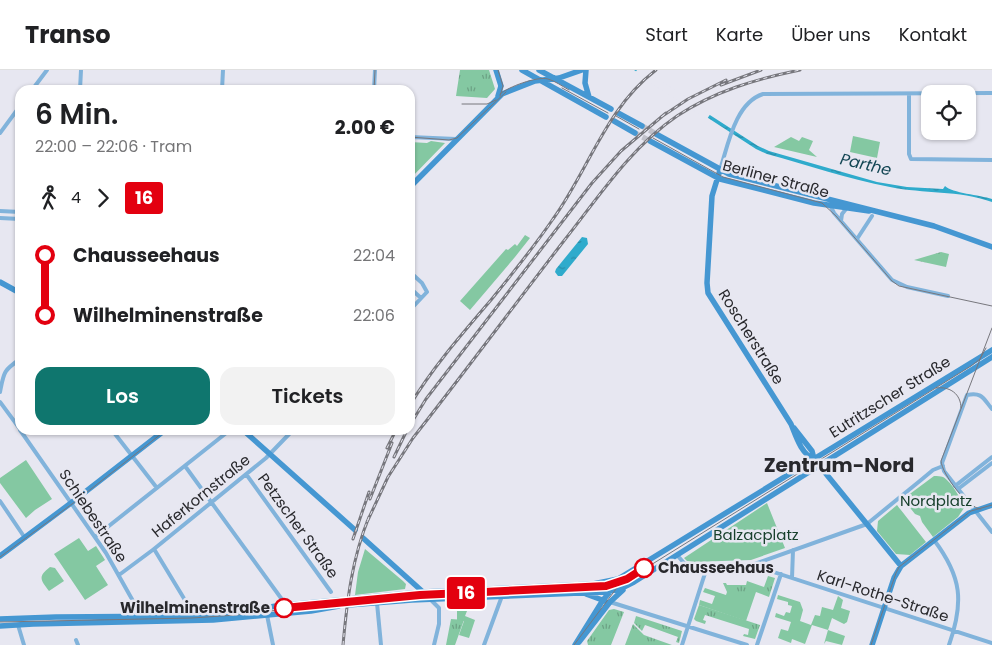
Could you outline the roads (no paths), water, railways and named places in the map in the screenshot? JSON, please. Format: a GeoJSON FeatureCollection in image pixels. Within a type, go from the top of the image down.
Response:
{"type":"FeatureCollection","features":[{"type":"Feature","properties":{"kind":"main road"},"geometry":{"type":"LineString","coordinates":[[496,70],[501,86],[497,98]]}},
{"type":"Feature","properties":{"kind":"main road"},"geometry":{"type":"LineString","coordinates":[[522,70],[544,80],[606,117]]}},
{"type":"Feature","properties":{"kind":"main road"},"geometry":{"type":"LineString","coordinates":[[539,70],[610,109]]}},
{"type":"Feature","properties":{"kind":"main road"},"geometry":{"type":"LineString","coordinates":[[415,182],[497,98],[506,92],[584,70],[589,97]]}},
{"type":"Feature","properties":{"kind":"main road"},"geometry":{"type":"LineString","coordinates":[[618,113],[642,126]]}},
{"type":"Feature","properties":{"kind":"main road"},"geometry":{"type":"LineString","coordinates":[[614,121],[635,133]]}},
{"type":"Feature","properties":{"kind":"main road","name":"Berliner Straße"},"geometry":{"type":"LineString","coordinates":[[656,134],[720,170],[822,198],[863,207],[874,214]]}},
{"type":"Feature","properties":{"kind":"main road","name":"Berliner Straße"},"geometry":{"type":"LineString","coordinates":[[650,141],[717,178],[799,200],[934,226],[992,247]]}},
{"type":"Feature","properties":{"kind":"main road","name":"Roscherstraße"},"geometry":{"type":"LineString","coordinates":[[720,170],[712,195],[707,289],[710,296],[791,424],[807,454],[819,464],[901,566]]}},
{"type":"Feature","properties":{"kind":"main road"},"geometry":{"type":"LineString","coordinates":[[0,282],[15,290]]}},
{"type":"Feature","properties":{"kind":"main road","name":"Eutritzscher Straße"},"geometry":{"type":"LineString","coordinates":[[622,577],[992,350]]}},
{"type":"Feature","properties":{"kind":"main road","name":"Eutritzscher Straße"},"geometry":{"type":"LineString","coordinates":[[626,586],[992,357]]}},
{"type":"Feature","properties":{"kind":"main road"},"geometry":{"type":"LineString","coordinates":[[0,556],[159,435]]}},
{"type":"Feature","properties":{"kind":"main road"},"geometry":{"type":"LineString","coordinates":[[249,435],[354,530]]}},
{"type":"Feature","properties":{"kind":"main road"},"geometry":{"type":"LineString","coordinates":[[872,645],[901,566],[969,513],[992,506]]}},
{"type":"Feature","properties":{"kind":"main road"},"geometry":{"type":"LineString","coordinates":[[363,538],[430,599]]}},
{"type":"Feature","properties":{"kind":"main road"},"geometry":{"type":"LineString","coordinates":[[622,577],[610,592],[607,602],[586,635],[575,645],[607,602],[626,586]]}},
{"type":"Feature","properties":{"kind":"main road"},"geometry":{"type":"LineString","coordinates":[[622,577],[593,584],[405,593],[349,602],[377,603],[441,598],[610,592],[626,586]]}},
{"type":"Feature","properties":{"kind":"main road"},"geometry":{"type":"LineString","coordinates":[[405,593],[410,581]]}},
{"type":"Feature","properties":{"kind":"main road"},"geometry":{"type":"LineString","coordinates":[[582,592],[607,602]]}},
{"type":"Feature","properties":{"kind":"main road"},"geometry":{"type":"LineString","coordinates":[[0,619],[192,616],[236,613],[286,605],[339,603],[267,615],[192,622],[0,626]]}},
{"type":"Feature","properties":{"kind":"street"},"geometry":{"type":"LineString","coordinates":[[36,85],[47,70]]}},
{"type":"Feature","properties":{"kind":"street"},"geometry":{"type":"LineString","coordinates":[[80,85],[81,70]]}},
{"type":"Feature","properties":{"kind":"street"},"geometry":{"type":"LineString","coordinates":[[222,85],[223,70]]}},
{"type":"Feature","properties":{"kind":"street"},"geometry":{"type":"LineString","coordinates":[[374,85],[375,70]]}},
{"type":"Feature","properties":{"kind":"street"},"geometry":{"type":"LineString","coordinates":[[720,170],[731,135],[746,105],[763,94],[992,93]]}},
{"type":"Feature","properties":{"kind":"street"},"geometry":{"type":"LineString","coordinates":[[909,94],[908,154],[911,159],[992,160]]}},
{"type":"Feature","properties":{"kind":"street"},"geometry":{"type":"LineString","coordinates":[[0,133],[15,114]]}},
{"type":"Feature","properties":{"kind":"street"},"geometry":{"type":"LineString","coordinates":[[415,137],[456,139]]}},
{"type":"Feature","properties":{"kind":"street"},"geometry":{"type":"LineString","coordinates":[[822,198],[832,207],[841,221],[892,280],[900,285],[948,296]]}},
{"type":"Feature","properties":{"kind":"street"},"geometry":{"type":"LineString","coordinates":[[832,207],[839,202]]}},
{"type":"Feature","properties":{"kind":"street"},"geometry":{"type":"LineString","coordinates":[[841,221],[842,214],[846,209]]}},
{"type":"Feature","properties":{"kind":"street"},"geometry":{"type":"LineString","coordinates":[[0,211],[15,212]]}},
{"type":"Feature","properties":{"kind":"street"},"geometry":{"type":"LineString","coordinates":[[857,239],[874,214]]}},
{"type":"Feature","properties":{"kind":"street"},"geometry":{"type":"LineString","coordinates":[[0,218],[15,219]]}},
{"type":"Feature","properties":{"kind":"street"},"geometry":{"type":"LineString","coordinates":[[415,277],[422,283],[427,292],[415,304]]}},
{"type":"Feature","properties":{"kind":"street"},"geometry":{"type":"LineString","coordinates":[[415,293],[421,298]]}},
{"type":"Feature","properties":{"kind":"street"},"geometry":{"type":"LineString","coordinates":[[0,392],[4,368],[15,362]]}},
{"type":"Feature","properties":{"kind":"street"},"geometry":{"type":"LineString","coordinates":[[992,409],[982,397],[975,393],[967,395],[944,456],[943,466],[944,471],[992,532]]}},
{"type":"Feature","properties":{"kind":"street","name":"Schiebestraße"},"geometry":{"type":"LineString","coordinates":[[0,402],[15,423]]}},
{"type":"Feature","properties":{"kind":"street","name":"Schiebestraße"},"geometry":{"type":"LineString","coordinates":[[23,435],[95,537],[142,616]]}},
{"type":"Feature","properties":{"kind":"street"},"geometry":{"type":"LineString","coordinates":[[116,435],[157,488]]}},
{"type":"Feature","properties":{"kind":"street"},"geometry":{"type":"LineString","coordinates":[[95,537],[224,435]]}},
{"type":"Feature","properties":{"kind":"street","name":"Haferkornstraße"},"geometry":{"type":"LineString","coordinates":[[119,576],[246,474],[271,453],[288,435]]}},
{"type":"Feature","properties":{"kind":"street"},"geometry":{"type":"LineString","coordinates":[[957,488],[992,457]]}},
{"type":"Feature","properties":{"kind":"street"},"geometry":{"type":"LineString","coordinates":[[957,488],[992,463]]}},
{"type":"Feature","properties":{"kind":"street"},"geometry":{"type":"LineString","coordinates":[[185,466],[286,605]]}},
{"type":"Feature","properties":{"kind":"street"},"geometry":{"type":"LineString","coordinates":[[677,555],[684,563],[692,566],[752,565],[867,524],[933,470],[943,466]]}},
{"type":"Feature","properties":{"kind":"street","name":"Petzscher Straße"},"geometry":{"type":"LineString","coordinates":[[246,474],[332,592]]}},
{"type":"Feature","properties":{"kind":"street"},"geometry":{"type":"LineString","coordinates":[[0,501],[25,538]]}},
{"type":"Feature","properties":{"kind":"street"},"geometry":{"type":"LineString","coordinates":[[934,540],[947,559],[958,588],[959,605],[949,645]]}},
{"type":"Feature","properties":{"kind":"street"},"geometry":{"type":"LineString","coordinates":[[154,549],[191,610],[192,616]]}},
{"type":"Feature","properties":{"kind":"street"},"geometry":{"type":"LineString","coordinates":[[792,578],[793,550]]}},
{"type":"Feature","properties":{"kind":"street"},"geometry":{"type":"LineString","coordinates":[[764,560],[767,570]]}},
{"type":"Feature","properties":{"kind":"street","name":"Karl-Rothe-Straße"},"geometry":{"type":"LineString","coordinates":[[752,565],[992,643]]}},
{"type":"Feature","properties":{"kind":"street"},"geometry":{"type":"LineString","coordinates":[[682,645],[707,567]]}},
{"type":"Feature","properties":{"kind":"street"},"geometry":{"type":"LineString","coordinates":[[757,645],[781,574]]}},
{"type":"Feature","properties":{"kind":"street"},"geometry":{"type":"LineString","coordinates":[[485,644],[502,596]]}},
{"type":"Feature","properties":{"kind":"street"},"geometry":{"type":"LineString","coordinates":[[434,645],[439,624],[441,598]]}},
{"type":"Feature","properties":{"kind":"street"},"geometry":{"type":"LineString","coordinates":[[430,599],[439,608]]}},
{"type":"Feature","properties":{"kind":"street"},"geometry":{"type":"LineString","coordinates":[[607,602],[747,645]]}},
{"type":"Feature","properties":{"kind":"street"},"geometry":{"type":"LineString","coordinates":[[377,603],[381,645]]}},
{"type":"Feature","properties":{"kind":"street"},"geometry":{"type":"LineString","coordinates":[[267,615],[274,645]]}},
{"type":"Feature","properties":{"kind":"street"},"geometry":{"type":"LineString","coordinates":[[18,625],[24,645]]}},
{"type":"Feature","properties":{"kind":"street"},"geometry":{"type":"LineString","coordinates":[[76,640],[78,645]]}},
{"type":"Feature","properties":{"kind":"water"},"geometry":{"type":"Polygon","coordinates":[[[634,70],[640,70],[758,146],[769,151],[877,182],[907,187],[943,189],[945,186],[960,192],[992,199],[992,202],[954,194],[874,184],[767,154],[756,149],[634,70]]]}},
{"type":"Feature","properties":{"kind":"water"},"geometry":{"type":"Polygon","coordinates":[[[582,237],[587,238],[588,244],[562,276],[558,276],[555,272],[556,269],[582,237]]]}},
{"type":"Feature","properties":{"kind":"tunnel"},"geometry":{"type":"LineString","coordinates":[[642,126],[656,134]]}},
{"type":"Feature","properties":{"kind":"tunnel"},"geometry":{"type":"LineString","coordinates":[[635,133],[650,141]]}},
{"type":"Feature","properties":{"kind":"tram line"},"geometry":{"type":"LineString","coordinates":[[374,85],[375,70]]}},
{"type":"Feature","properties":{"kind":"tram line"},"geometry":{"type":"LineString","coordinates":[[498,70],[503,86],[500,96]]}},
{"type":"Feature","properties":{"kind":"tram line"},"geometry":{"type":"LineString","coordinates":[[500,94],[509,88],[543,78],[569,90]]}},
{"type":"Feature","properties":{"kind":"tram line"},"geometry":{"type":"LineString","coordinates":[[562,88],[608,113]]}},
{"type":"Feature","properties":{"kind":"tram line"},"geometry":{"type":"LineString","coordinates":[[415,137],[449,140],[457,138],[506,92]]}},
{"type":"Feature","properties":{"kind":"tram line"},"geometry":{"type":"LineString","coordinates":[[462,104],[487,104],[496,100]]}},
{"type":"Feature","properties":{"kind":"tram line"},"geometry":{"type":"LineString","coordinates":[[616,116],[639,129]]}},
{"type":"Feature","properties":{"kind":"tram line"},"geometry":{"type":"LineString","coordinates":[[653,138],[723,177],[822,203],[836,216],[892,281],[899,286],[992,306]]}},
{"type":"Feature","properties":{"kind":"tram line"},"geometry":{"type":"LineString","coordinates":[[981,509],[969,503],[956,490],[942,467],[941,461],[992,328]]}},
{"type":"Feature","properties":{"kind":"tram line"},"geometry":{"type":"LineString","coordinates":[[349,603],[412,597],[617,586],[971,366],[980,359],[986,348]]}},
{"type":"Feature","properties":{"kind":"tram line"},"geometry":{"type":"LineString","coordinates":[[936,388],[946,388],[954,392],[959,399],[961,408]]}},
{"type":"Feature","properties":{"kind":"tram line"},"geometry":{"type":"LineString","coordinates":[[0,557],[72,504],[160,435]]}},
{"type":"Feature","properties":{"kind":"tram line"},"geometry":{"type":"LineString","coordinates":[[871,645],[899,567],[971,511],[992,505]]}},
{"type":"Feature","properties":{"kind":"tram line","name":"16"},"geometry":{"type":"LineString","coordinates":[[284,608],[420,595],[599,587],[616,584],[644,568]]}},
{"type":"Feature","properties":{"kind":"tram line"},"geometry":{"type":"LineString","coordinates":[[574,645],[619,585]]}},
{"type":"Feature","properties":{"kind":"tram line"},"geometry":{"type":"LineString","coordinates":[[0,622],[192,618],[339,603]]}},
{"type":"Feature","properties":{"kind":"railway"},"geometry":{"type":"LineString","coordinates":[[415,397],[438,364],[546,229],[566,200],[599,140],[624,102],[656,70]]}},
{"type":"Feature","properties":{"kind":"railway"},"geometry":{"type":"LineString","coordinates":[[721,85],[761,70]]}},
{"type":"Feature","properties":{"kind":"railway"},"geometry":{"type":"LineString","coordinates":[[367,522],[388,477],[413,438],[602,191],[644,143],[691,107],[736,87],[800,70]]}},
{"type":"Feature","properties":{"kind":"railway"},"geometry":{"type":"LineString","coordinates":[[661,117],[688,99],[726,80]]}},
{"type":"Feature","properties":{"kind":"railway"},"geometry":{"type":"LineString","coordinates":[[415,417],[426,399],[592,183],[621,151],[666,113]]}},
{"type":"Feature","properties":{"kind":"railway"},"geometry":{"type":"LineString","coordinates":[[387,448],[394,435]]}},
{"type":"Feature","properties":{"kind":"railway"},"geometry":{"type":"LineString","coordinates":[[394,457],[405,435]]}},
{"type":"Feature","properties":{"kind":"railway"},"geometry":{"type":"LineString","coordinates":[[370,499],[392,443]]}},
{"type":"Feature","properties":{"kind":"railway"},"geometry":{"type":"LineString","coordinates":[[353,539],[369,492]]}},
{"type":"Feature","properties":{"kind":"railway"},"geometry":{"type":"LineString","coordinates":[[343,645],[354,564],[369,517]]}},
{"type":"Feature","properties":{"kind":"place","name":"Chausseehaus"},"geometry":{"type":"Point","coordinates":[644,568]}},
{"type":"Feature","properties":{"kind":"place","name":"Wilhelminenstraße"},"geometry":{"type":"Point","coordinates":[284,608]}},
{"type":"Feature","properties":{"kind":"district","name":"Zentrum-Nord"},"geometry":{"type":"Point","coordinates":[839,465]}},
{"type":"Feature","properties":{"kind":"water label","name":"Parthe"},"geometry":{"type":"Point","coordinates":[866,164]}},
{"type":"Feature","properties":{"kind":"park label","name":"Nordplatz"},"geometry":{"type":"Point","coordinates":[936,501]}},
{"type":"Feature","properties":{"kind":"park label","name":"Balzacplatz"},"geometry":{"type":"Point","coordinates":[756,535]}}]}
